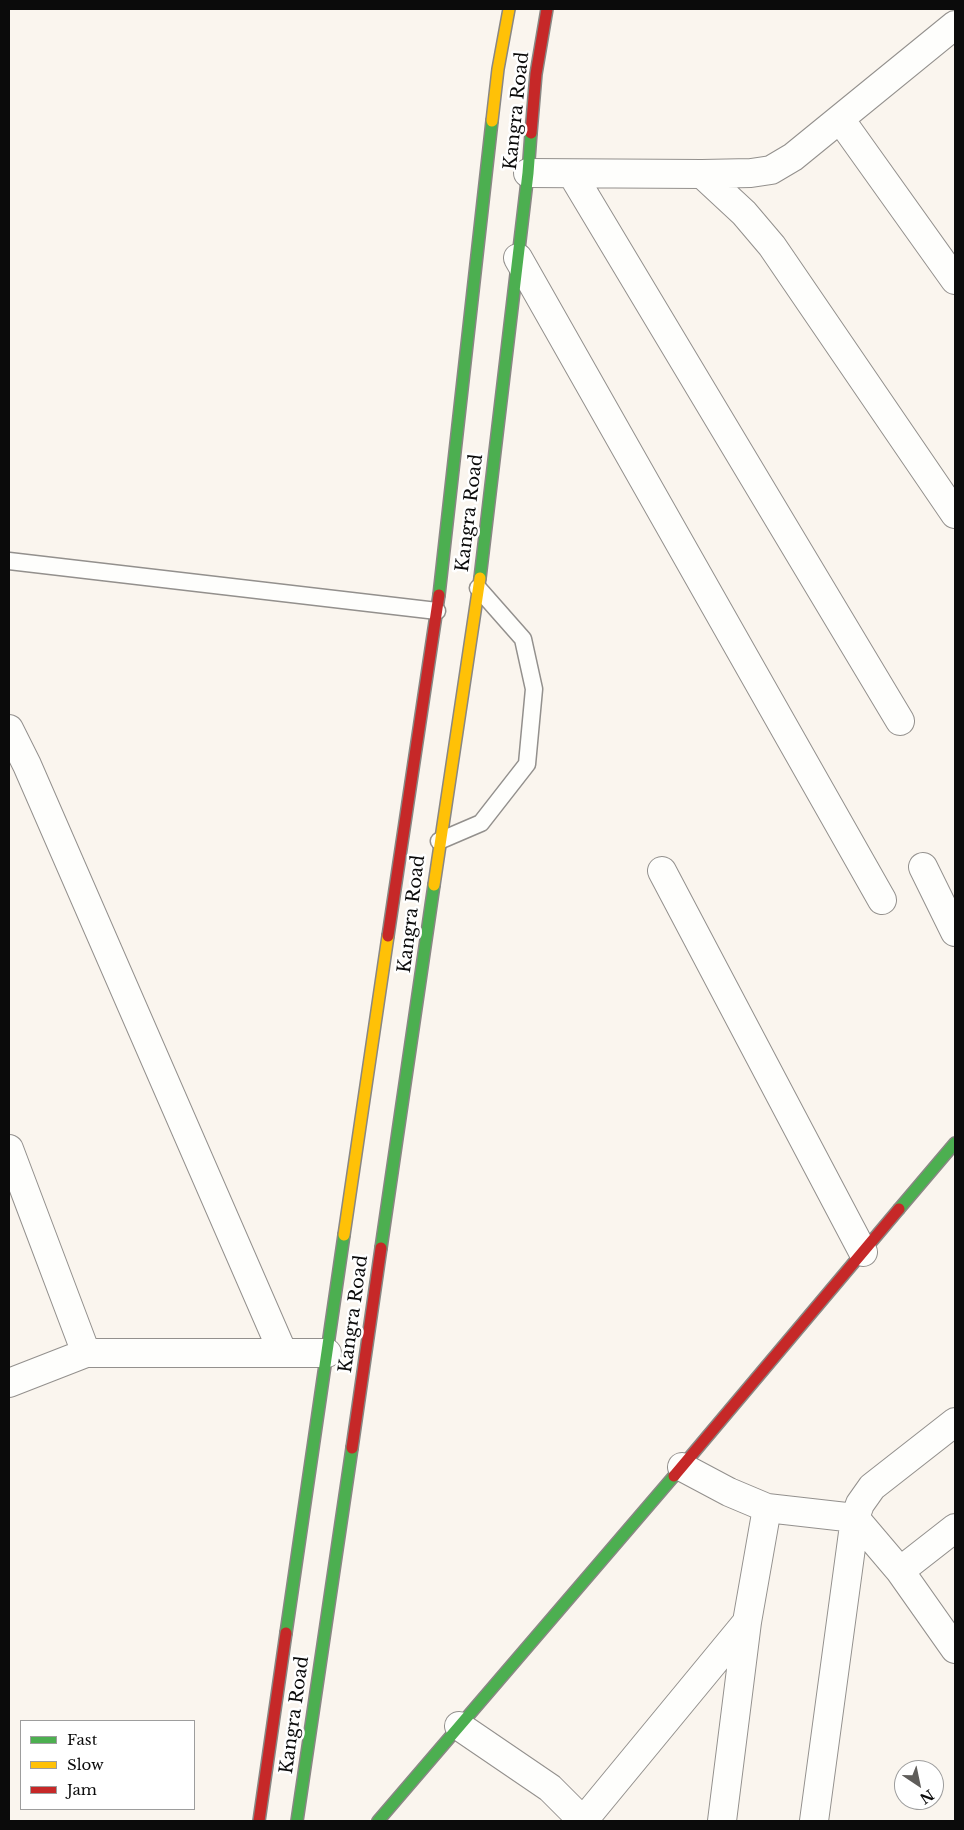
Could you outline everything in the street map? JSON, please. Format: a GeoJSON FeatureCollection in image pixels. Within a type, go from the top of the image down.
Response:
{"type":"FeatureCollection","features":[{"type":"Feature","properties":{"kind":"main road","name":"Kangra Road"},"geometry":{"type":"LineString","coordinates":[[259,1821],[322,1353],[406,840],[444,565],[498,69],[509,9]]}},
{"type":"Feature","properties":{"kind":"main road","name":"Kangra Road"},"geometry":{"type":"LineString","coordinates":[[297,1821],[429,925],[434,841],[478,588],[528,173],[536,74],[547,9]]}},
{"type":"Feature","properties":{"kind":"main road"},"geometry":{"type":"LineString","coordinates":[[378,1821],[682,1467],[955,1143]]}},
{"type":"Feature","properties":{"kind":"street"},"geometry":{"type":"LineString","coordinates":[[528,173],[702,174],[751,173],[771,170],[793,157],[955,26]]}},
{"type":"Feature","properties":{"kind":"street"},"geometry":{"type":"LineString","coordinates":[[840,119],[955,280]]}},
{"type":"Feature","properties":{"kind":"street"},"geometry":{"type":"LineString","coordinates":[[572,174],[900,721]]}},
{"type":"Feature","properties":{"kind":"street"},"geometry":{"type":"LineString","coordinates":[[702,174],[744,213],[772,246],[955,514]]}},
{"type":"Feature","properties":{"kind":"street"},"geometry":{"type":"LineString","coordinates":[[518,258],[882,900]]}},
{"type":"Feature","properties":{"kind":"street"},"geometry":{"type":"LineString","coordinates":[[9,729],[18,768],[283,1353]]}},
{"type":"Feature","properties":{"kind":"street"},"geometry":{"type":"LineString","coordinates":[[922,867],[955,932]]}},
{"type":"Feature","properties":{"kind":"street"},"geometry":{"type":"LineString","coordinates":[[662,871],[863,1252]]}},
{"type":"Feature","properties":{"kind":"street"},"geometry":{"type":"LineString","coordinates":[[9,1148],[86,1353]]}},
{"type":"Feature","properties":{"kind":"street"},"geometry":{"type":"LineString","coordinates":[[9,1383],[86,1353],[322,1353]]}},
{"type":"Feature","properties":{"kind":"street"},"geometry":{"type":"LineString","coordinates":[[814,1821],[855,1518],[860,1504],[872,1487],[955,1422]]}},
{"type":"Feature","properties":{"kind":"street"},"geometry":{"type":"LineString","coordinates":[[682,1467],[729,1492],[766,1508],[855,1518],[900,1571],[954,1644]]}},
{"type":"Feature","properties":{"kind":"street"},"geometry":{"type":"LineString","coordinates":[[722,1821],[747,1622],[766,1508]]}},
{"type":"Feature","properties":{"kind":"street"},"geometry":{"type":"LineString","coordinates":[[900,1571],[955,1528]]}},
{"type":"Feature","properties":{"kind":"street"},"geometry":{"type":"LineString","coordinates":[[583,1821],[747,1622]]}},
{"type":"Feature","properties":{"kind":"street"},"geometry":{"type":"LineString","coordinates":[[459,1726],[550,1788],[576,1814],[579,1821]]}},
{"type":"Feature","properties":{"kind":"lane"},"geometry":{"type":"LineString","coordinates":[[9,561],[437,611]]}},
{"type":"Feature","properties":{"kind":"lane"},"geometry":{"type":"LineString","coordinates":[[434,841],[480,823],[527,764],[534,689],[523,639],[478,588]]}},
{"type":"Feature","properties":{"kind":"traffic: fast"},"geometry":{"type":"LineString","coordinates":[[439,595],[492,121]]}},
{"type":"Feature","properties":{"kind":"traffic: fast"},"geometry":{"type":"LineString","coordinates":[[480,578],[528,173],[531,133]]}},
{"type":"Feature","properties":{"kind":"traffic: fast"},"geometry":{"type":"LineString","coordinates":[[381,1248],[434,885]]}},
{"type":"Feature","properties":{"kind":"traffic: fast"},"geometry":{"type":"LineString","coordinates":[[899,1209],[955,1143]]}},
{"type":"Feature","properties":{"kind":"traffic: fast"},"geometry":{"type":"LineString","coordinates":[[286,1633],[344,1235]]}},
{"type":"Feature","properties":{"kind":"traffic: fast"},"geometry":{"type":"LineString","coordinates":[[297,1821],[352,1448]]}},
{"type":"Feature","properties":{"kind":"traffic: fast"},"geometry":{"type":"LineString","coordinates":[[378,1821],[674,1476]]}},
{"type":"Feature","properties":{"kind":"traffic: slow"},"geometry":{"type":"LineString","coordinates":[[492,121],[498,69],[509,9]]}},
{"type":"Feature","properties":{"kind":"traffic: slow"},"geometry":{"type":"LineString","coordinates":[[434,885],[480,578]]}},
{"type":"Feature","properties":{"kind":"traffic: slow"},"geometry":{"type":"LineString","coordinates":[[344,1235],[388,936]]}},
{"type":"Feature","properties":{"kind":"traffic: jam"},"geometry":{"type":"LineString","coordinates":[[531,133],[536,74],[547,9]]}},
{"type":"Feature","properties":{"kind":"traffic: jam"},"geometry":{"type":"LineString","coordinates":[[388,936],[439,595]]}},
{"type":"Feature","properties":{"kind":"traffic: jam"},"geometry":{"type":"LineString","coordinates":[[674,1476],[899,1209]]}},
{"type":"Feature","properties":{"kind":"traffic: jam"},"geometry":{"type":"LineString","coordinates":[[352,1448],[381,1248]]}},
{"type":"Feature","properties":{"kind":"traffic: jam"},"geometry":{"type":"LineString","coordinates":[[259,1821],[286,1633]]}}]}
